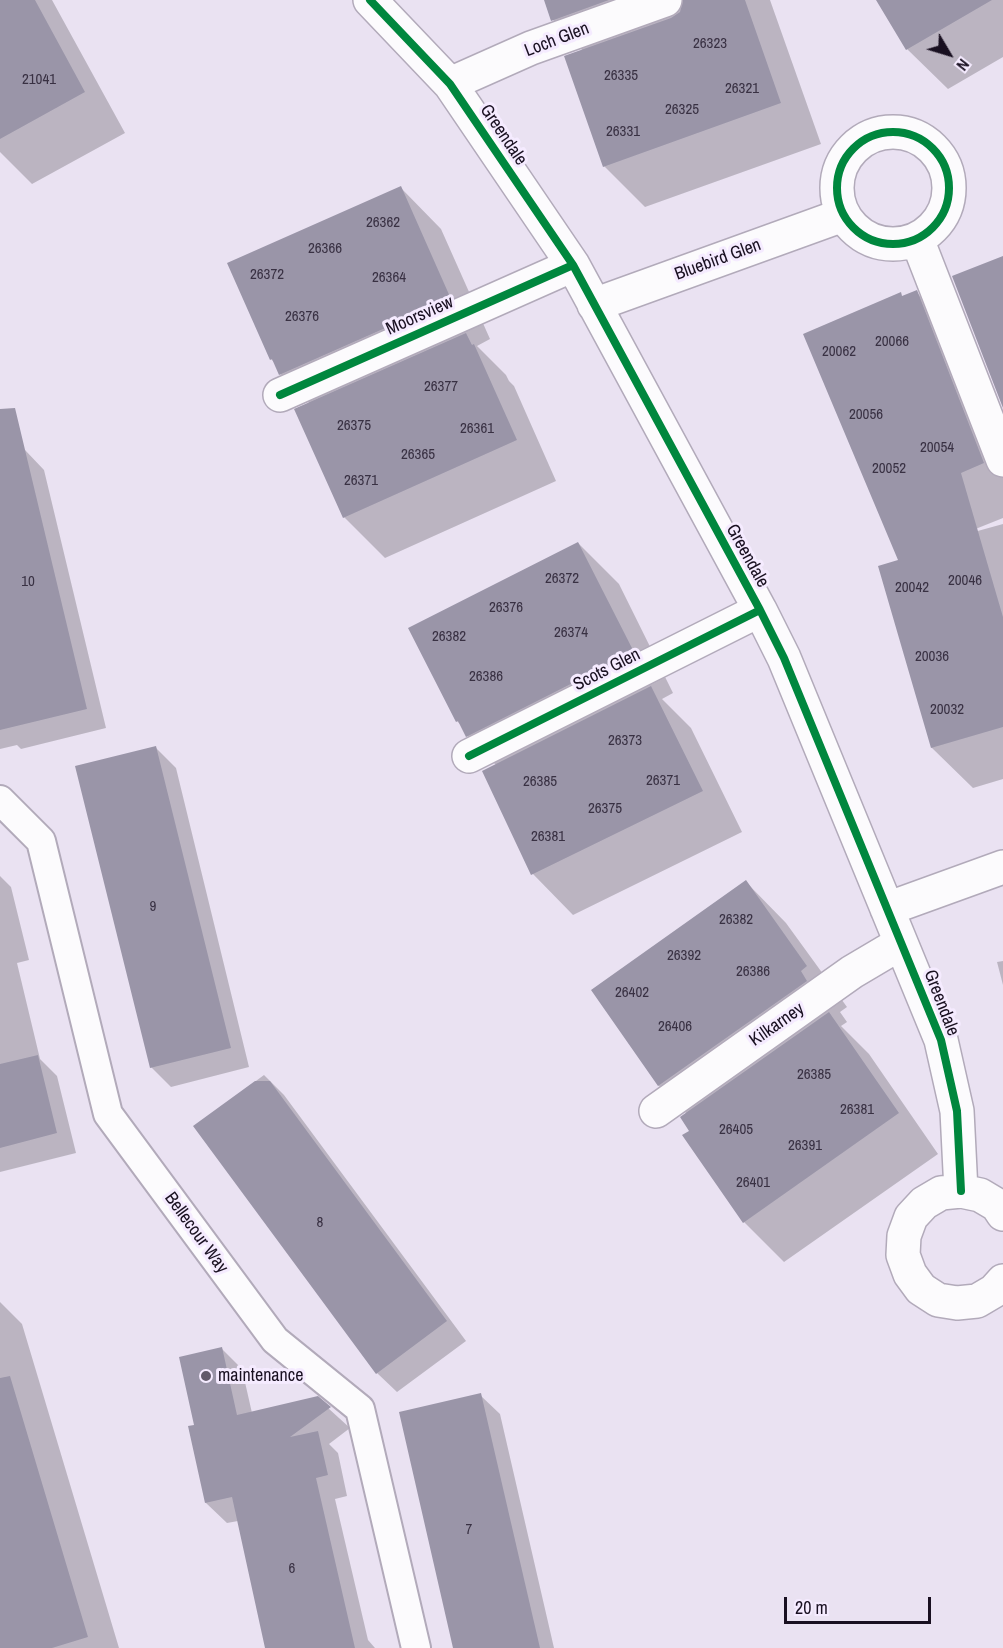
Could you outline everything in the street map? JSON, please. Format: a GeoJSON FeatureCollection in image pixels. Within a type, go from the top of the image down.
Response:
{"type":"FeatureCollection","features":[{"type":"Feature","properties":{"kind":"street","name":"Greendale"},"geometry":{"type":"LineString","coordinates":[[370,0],[450,84],[573,264],[784,658],[941,1040],[957,1111],[961,1191]]}},
{"type":"Feature","properties":{"kind":"street","name":"Loch Glen"},"geometry":{"type":"LineString","coordinates":[[450,84],[531,48],[665,0]]}},
{"type":"Feature","properties":{"kind":"street"},"geometry":{"type":"LineString","coordinates":[[894,132],[914,135],[930,146],[942,161],[948,180],[948,199],[941,217],[917,239],[891,244],[872,240],[855,230],[843,215],[837,196],[838,177],[844,159],[858,144],[875,135],[894,132]]}},
{"type":"Feature","properties":{"kind":"street","name":"Bluebird Glen"},"geometry":{"type":"LineString","coordinates":[[594,305],[843,215]]}},
{"type":"Feature","properties":{"kind":"street"},"geometry":{"type":"LineString","coordinates":[[917,239],[1003,460]]}},
{"type":"Feature","properties":{"kind":"street","name":"Moorsview"},"geometry":{"type":"LineString","coordinates":[[280,395],[573,264]]}},
{"type":"Feature","properties":{"kind":"street","name":"Scots Glen"},"geometry":{"type":"LineString","coordinates":[[469,756],[760,610]]}},
{"type":"Feature","properties":{"kind":"street"},"geometry":{"type":"LineString","coordinates":[[887,909],[1003,867]]}},
{"type":"Feature","properties":{"kind":"street","name":"Kilkarney"},"geometry":{"type":"LineString","coordinates":[[656,1111],[852,972],[901,943]]}},
{"type":"Feature","properties":{"kind":"street"},"geometry":{"type":"LineString","coordinates":[[1003,1214],[996,1205],[980,1195],[961,1191],[942,1193],[924,1203],[911,1217],[904,1236],[903,1256],[909,1274],[921,1289],[938,1300],[957,1304],[977,1301],[993,1291],[1003,1281]]}},
{"type":"Feature","properties":{"kind":"lane","name":"Bellecour Way"},"geometry":{"type":"LineString","coordinates":[[0,800],[41,841],[108,1114],[275,1340],[360,1409],[416,1648]]}},
{"type":"Feature","properties":{"kind":"building"},"geometry":{"type":"Polygon","coordinates":[[[0,0],[35,0],[85,92],[0,139],[0,0]]]}},
{"type":"Feature","properties":{"kind":"building"},"geometry":{"type":"Polygon","coordinates":[[[544,0],[609,0],[551,21],[544,0]]]}},
{"type":"Feature","properties":{"kind":"building"},"geometry":{"type":"Polygon","coordinates":[[[683,0],[745,0],[781,103],[603,167],[564,56],[671,18],[680,12],[683,0]]]}},
{"type":"Feature","properties":{"kind":"building"},"geometry":{"type":"Polygon","coordinates":[[[876,0],[992,0],[906,50],[876,0]]]}},
{"type":"Feature","properties":{"kind":"building"},"geometry":{"type":"Polygon","coordinates":[[[401,186],[451,299],[279,375],[272,359],[270,360],[227,263],[401,186]]]}},
{"type":"Feature","properties":{"kind":"building"},"geometry":{"type":"Polygon","coordinates":[[[1003,256],[1003,408],[952,276],[1003,256]]]}},
{"type":"Feature","properties":{"kind":"building"},"geometry":{"type":"Polygon","coordinates":[[[917,290],[984,463],[961,473],[1003,617],[1003,727],[931,748],[878,566],[898,560],[803,334],[901,292],[902,296],[917,290]]]}},
{"type":"Feature","properties":{"kind":"building"},"geometry":{"type":"Polygon","coordinates":[[[466,333],[472,345],[474,344],[517,440],[343,518],[294,409],[466,333]]]}},
{"type":"Feature","properties":{"kind":"building"},"geometry":{"type":"Polygon","coordinates":[[[15,408],[87,709],[0,730],[0,409],[15,408]]]}},
{"type":"Feature","properties":{"kind":"building"},"geometry":{"type":"Polygon","coordinates":[[[578,542],[634,652],[466,737],[408,628],[578,542]]]}},
{"type":"Feature","properties":{"kind":"building"},"geometry":{"type":"Polygon","coordinates":[[[651,686],[703,791],[531,875],[482,771],[651,686]]]}},
{"type":"Feature","properties":{"kind":"building"},"geometry":{"type":"Polygon","coordinates":[[[156,746],[231,1048],[150,1068],[75,766],[156,746]]]}},
{"type":"Feature","properties":{"kind":"building"},"geometry":{"type":"Polygon","coordinates":[[[746,880],[807,966],[801,971],[807,981],[658,1086],[591,990],[746,880]]]}},
{"type":"Feature","properties":{"kind":"building"},"geometry":{"type":"Polygon","coordinates":[[[829,1012],[899,1113],[743,1223],[682,1135],[689,1131],[680,1117],[829,1012]]]}},
{"type":"Feature","properties":{"kind":"building"},"geometry":{"type":"Polygon","coordinates":[[[38,1055],[57,1133],[0,1148],[0,1064],[38,1055]]]}},
{"type":"Feature","properties":{"kind":"building"},"geometry":{"type":"Polygon","coordinates":[[[255,1081],[270,1081],[447,1321],[376,1374],[193,1126],[255,1081]]]}},
{"type":"Feature","properties":{"kind":"building"},"geometry":{"type":"Polygon","coordinates":[[[222,1347],[237,1415],[318,1396],[331,1407],[290,1437],[318,1431],[328,1475],[316,1478],[355,1648],[265,1648],[232,1497],[205,1503],[188,1426],[194,1425],[179,1357],[222,1347]]]}},
{"type":"Feature","properties":{"kind":"building"},"geometry":{"type":"Polygon","coordinates":[[[10,1376],[88,1637],[52,1648],[0,1648],[0,1378],[10,1376]]]}},
{"type":"Feature","properties":{"kind":"building"},"geometry":{"type":"Polygon","coordinates":[[[481,1393],[540,1648],[453,1648],[399,1412],[481,1393]]]}},
{"type":"Feature","properties":{"kind":"cycle path"},"geometry":{"type":"LineString","coordinates":[[370,0],[450,84],[573,265],[784,658],[941,1040],[957,1111],[961,1191]]}},
{"type":"Feature","properties":{"kind":"cycle path"},"geometry":{"type":"LineString","coordinates":[[893,132],[914,137],[932,149],[944,167],[949,188],[944,209],[932,227],[914,239],[893,244],[872,239],[854,227],[842,209],[837,188],[842,167],[854,149],[872,137],[893,132]]}},
{"type":"Feature","properties":{"kind":"cycle path"},"geometry":{"type":"LineString","coordinates":[[280,395],[573,265]]}},
{"type":"Feature","properties":{"kind":"cycle path"},"geometry":{"type":"LineString","coordinates":[[469,756],[760,610]]}},
{"type":"Feature","properties":{"kind":"place","name":"maintenance"},"geometry":{"type":"Point","coordinates":[206,1376]}}]}
